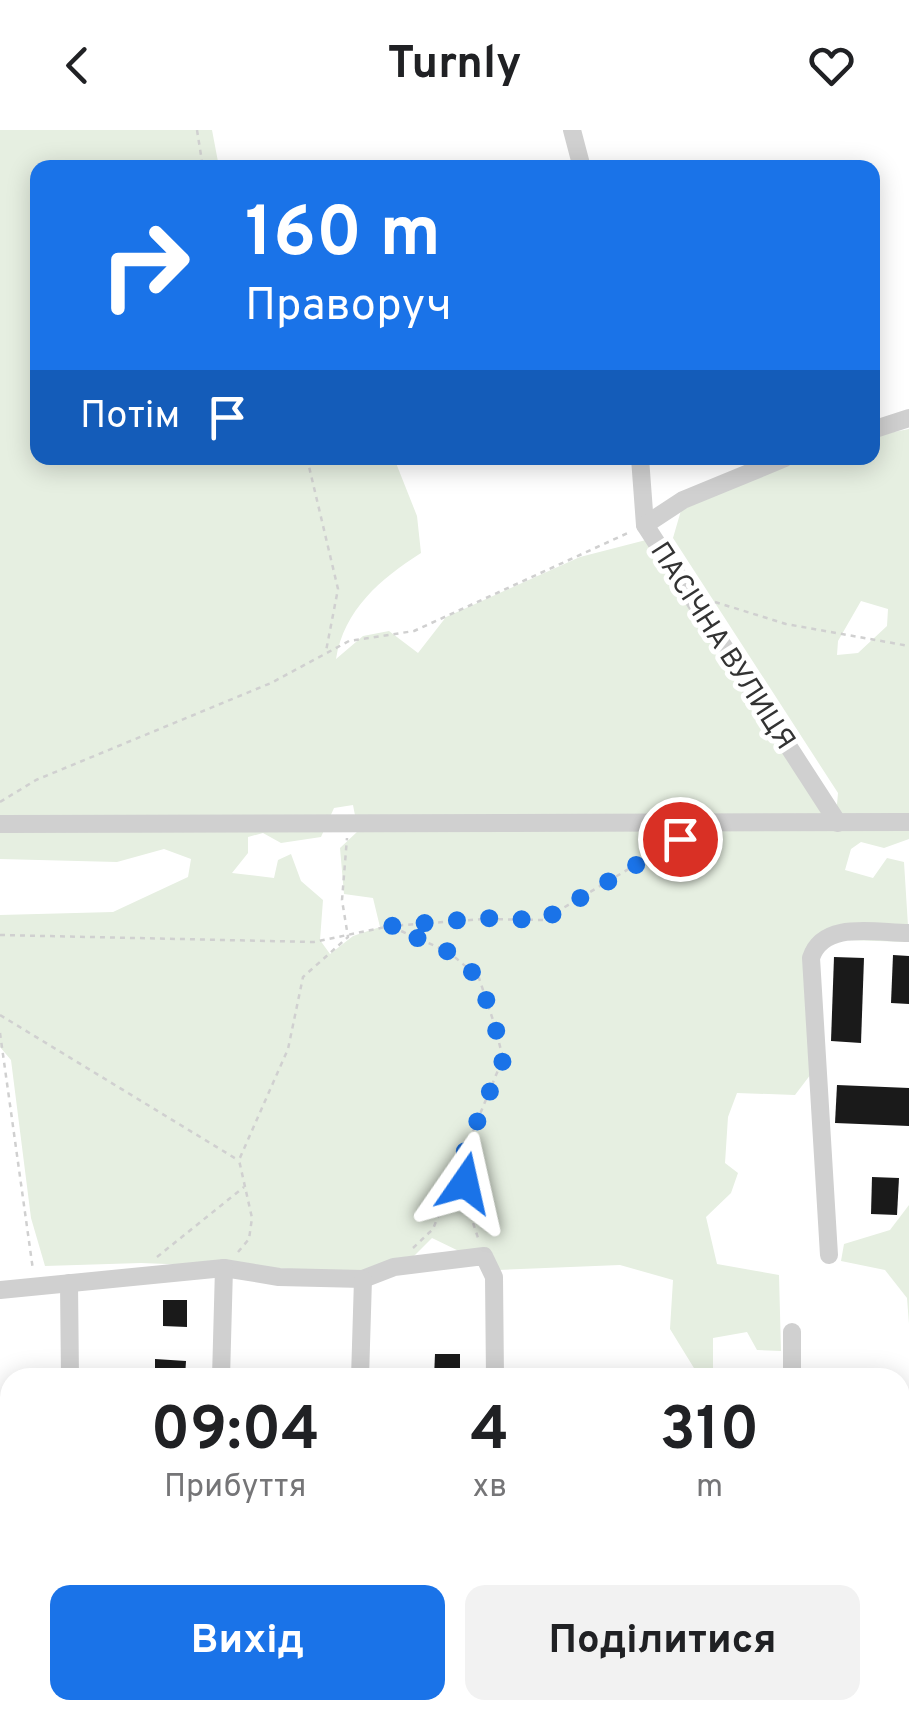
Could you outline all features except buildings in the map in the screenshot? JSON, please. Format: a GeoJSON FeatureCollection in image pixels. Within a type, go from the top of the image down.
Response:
{"type":"FeatureCollection","features":[{"type":"Feature","properties":{"kind":"street"},"geometry":{"type":"LineString","coordinates":[[572,130],[580,160]]}},
{"type":"Feature","properties":{"kind":"street"},"geometry":{"type":"LineString","coordinates":[[880,427],[909,418]]}},
{"type":"Feature","properties":{"kind":"street","name":"ПАСІЧНА ВУЛИЦЯ"},"geometry":{"type":"LineString","coordinates":[[640,465],[644,525],[838,823]]}},
{"type":"Feature","properties":{"kind":"street"},"geometry":{"type":"LineString","coordinates":[[644,525],[683,500],[767,465]]}},
{"type":"Feature","properties":{"kind":"street"},"geometry":{"type":"LineString","coordinates":[[0,824],[909,822]]}},
{"type":"Feature","properties":{"kind":"street"},"geometry":{"type":"LineString","coordinates":[[828,1254],[811,958],[818,941],[830,934],[909,933]]}},
{"type":"Feature","properties":{"kind":"street"},"geometry":{"type":"LineString","coordinates":[[0,1290],[224,1268],[279,1277],[363,1279],[394,1267],[484,1256],[494,1277],[495,1368]]}},
{"type":"Feature","properties":{"kind":"street"},"geometry":{"type":"LineString","coordinates":[[221,1368],[224,1268]]}},
{"type":"Feature","properties":{"kind":"street"},"geometry":{"type":"LineString","coordinates":[[360,1368],[363,1279]]}},
{"type":"Feature","properties":{"kind":"street"},"geometry":{"type":"LineString","coordinates":[[70,1283],[70,1368]]}},
{"type":"Feature","properties":{"kind":"street"},"geometry":{"type":"LineString","coordinates":[[792,1332],[792,1368]]}},
{"type":"Feature","properties":{"kind":"path"},"geometry":{"type":"LineString","coordinates":[[197,130],[202,160]]}},
{"type":"Feature","properties":{"kind":"path"},"geometry":{"type":"LineString","coordinates":[[309,465],[338,590],[326,653]]}},
{"type":"Feature","properties":{"kind":"path"},"geometry":{"type":"LineString","coordinates":[[0,802],[36,780],[270,683],[348,641],[414,631],[644,525]]}},
{"type":"Feature","properties":{"kind":"path"},"geometry":{"type":"LineString","coordinates":[[690,594],[786,624],[909,646]]}},
{"type":"Feature","properties":{"kind":"path"},"geometry":{"type":"LineString","coordinates":[[348,822],[342,900],[348,937]]}},
{"type":"Feature","properties":{"kind":"path"},"geometry":{"type":"LineString","coordinates":[[0,935],[314,942],[390,926],[484,918],[543,920],[680,839]]}},
{"type":"Feature","properties":{"kind":"path"},"geometry":{"type":"LineString","coordinates":[[390,926],[449,952],[479,978],[504,1058],[433,1229],[394,1267]]}},
{"type":"Feature","properties":{"kind":"path"},"geometry":{"type":"LineString","coordinates":[[224,1268],[249,1239],[252,1218],[239,1160],[288,1049],[303,977],[348,937]]}},
{"type":"Feature","properties":{"kind":"path"},"geometry":{"type":"LineString","coordinates":[[0,1015],[239,1160]]}},
{"type":"Feature","properties":{"kind":"path"},"geometry":{"type":"LineString","coordinates":[[0,1033],[35,1286]]}},
{"type":"Feature","properties":{"kind":"path"},"geometry":{"type":"LineString","coordinates":[[462,1158],[468,1208],[484,1256]]}},
{"type":"Feature","properties":{"kind":"path"},"geometry":{"type":"LineString","coordinates":[[132,1277],[245,1186]]}},
{"type":"Feature","properties":{"kind":"shaded area"},"geometry":{"type":"Polygon","coordinates":[[[0,130],[212,130],[218,160],[30,160],[30,465],[397,465],[417,516],[421,553],[366,597],[347,625],[336,659],[363,636],[389,631],[418,653],[446,617],[580,557],[646,540],[836,816],[838,793],[673,538],[682,507],[786,465],[880,465],[880,435],[909,429],[909,839],[884,848],[861,842],[851,849],[845,870],[873,878],[887,858],[904,862],[909,942],[814,939],[814,1070],[795,1095],[737,1093],[728,1117],[725,1163],[738,1173],[731,1193],[706,1217],[717,1264],[779,1275],[781,1351],[757,1350],[747,1332],[713,1338],[713,1368],[694,1368],[670,1329],[673,1280],[620,1265],[498,1270],[432,1238],[397,1273],[141,1263],[45,1266],[31,1218],[11,1060],[0,1047],[0,915],[113,912],[188,877],[191,859],[164,849],[117,862],[0,859],[0,130]],[[861,601],[838,641],[837,655],[858,653],[887,626],[888,609],[861,601]],[[353,805],[334,808],[321,837],[281,843],[263,833],[248,837],[248,853],[232,873],[274,878],[278,860],[291,854],[301,881],[323,900],[320,940],[330,954],[353,936],[380,927],[373,898],[344,894],[340,848],[358,831],[353,805]]]}},
{"type":"Feature","properties":{"kind":"shaded area"},"geometry":{"type":"Polygon","coordinates":[[[909,1205],[909,1324],[907,1298],[885,1270],[841,1261],[844,1244],[890,1230],[909,1205]]]}},
{"type":"Feature","properties":{"kind":"route"},"geometry":{"type":"LineString","coordinates":[[465,1183],[462,1158],[504,1058],[494,1023],[479,978],[449,952],[390,926],[484,918],[543,920],[680,839]]}}]}
